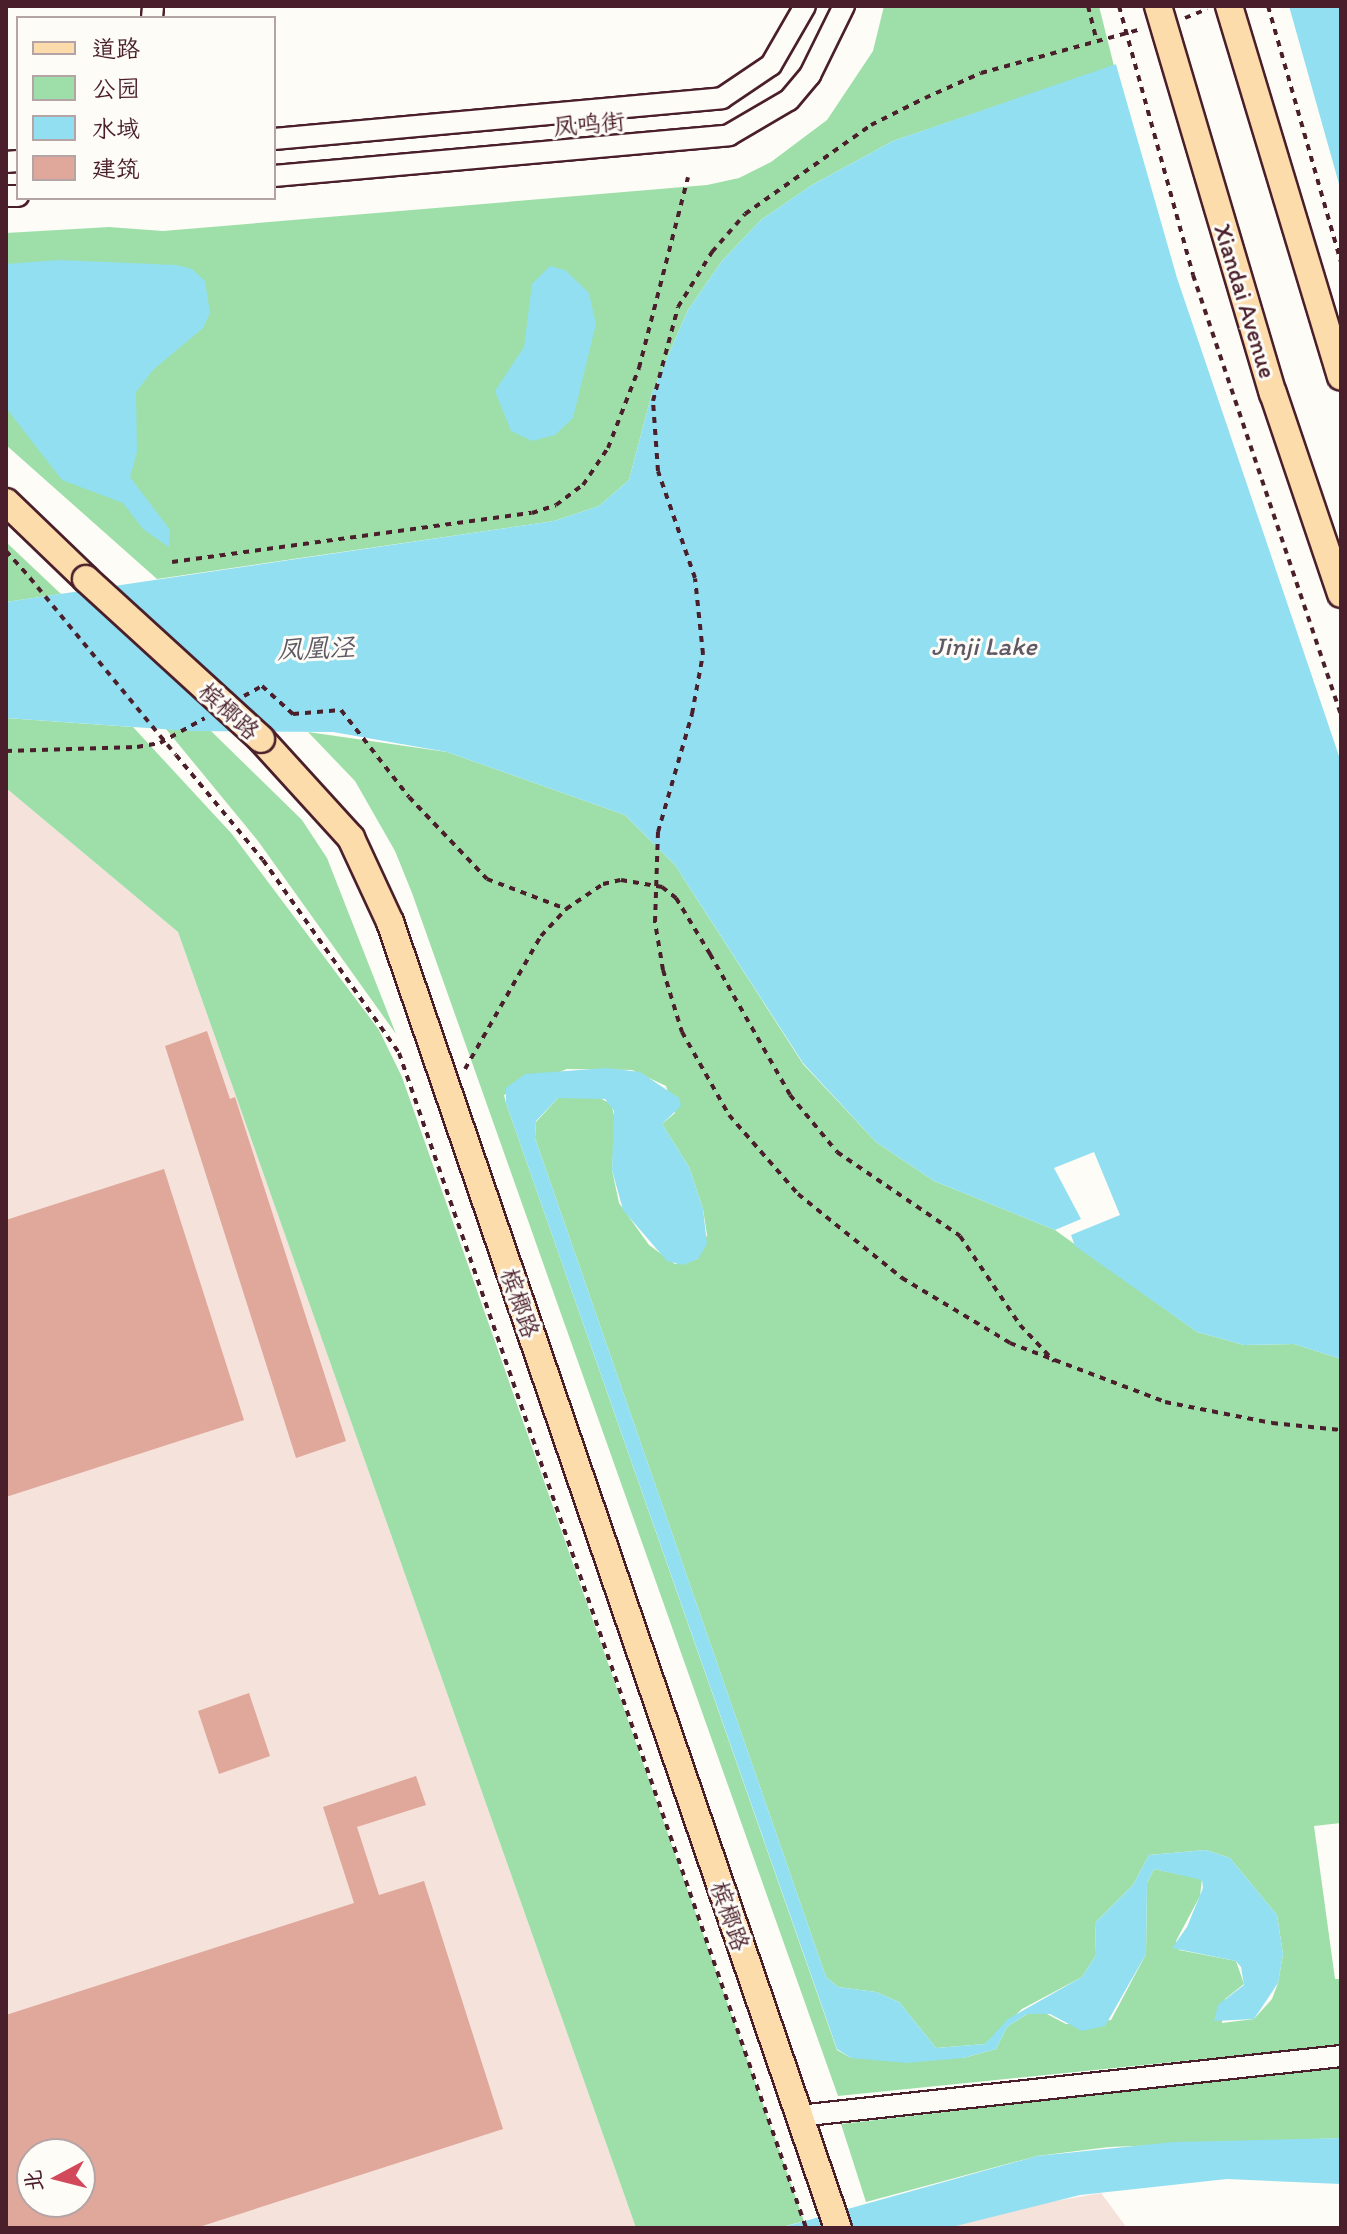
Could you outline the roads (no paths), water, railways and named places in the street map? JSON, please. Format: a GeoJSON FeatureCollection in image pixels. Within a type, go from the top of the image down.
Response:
{"type":"FeatureCollection","features":[{"type":"Feature","properties":{"kind":"main road"},"geometry":{"type":"LineString","coordinates":[[1229,6],[1341,376]]}},
{"type":"Feature","properties":{"kind":"main road","name":"Xiandai Avenue"},"geometry":{"type":"LineString","coordinates":[[1163,18],[1273,393],[1341,594]]}},
{"type":"Feature","properties":{"kind":"main road","name":"槟榔路"},"geometry":{"type":"LineString","coordinates":[[6,502],[261,739],[330,809],[368,869],[449,1095],[834,2218]]}},
{"type":"Feature","properties":{"kind":"street","name":"凤鸣街"},"geometry":{"type":"LineString","coordinates":[[276,139],[722,98],[771,65],[794,32],[805,6]]}},
{"type":"Feature","properties":{"kind":"street","name":"凤鸣街"},"geometry":{"type":"LineString","coordinates":[[276,176],[729,135],[789,100],[810,75],[844,6]]}},
{"type":"Feature","properties":{"kind":"street"},"geometry":{"type":"LineString","coordinates":[[799,2116],[1341,2056]]}},
{"type":"Feature","properties":{"kind":"water","name":"Jinji Lake"},"geometry":{"type":"Polygon","coordinates":[[[1249,6],[1341,6],[1341,1359],[1294,1344],[1244,1345],[1197,1332],[1075,1246],[1071,1235],[1120,1215],[1094,1152],[1054,1168],[1081,1219],[1055,1230],[934,1181],[876,1142],[803,1063],[675,865],[625,815],[447,752],[333,732],[190,731],[6,718],[6,602],[554,521],[599,506],[629,480],[652,393],[688,310],[722,261],[761,220],[812,185],[893,141],[1189,39],[1249,6]]]}},
{"type":"Feature","properties":{"kind":"water"},"geometry":{"type":"Polygon","coordinates":[[[59,260],[176,265],[192,269],[205,281],[210,313],[203,328],[153,370],[136,392],[137,452],[130,477],[170,530],[169,547],[143,529],[123,503],[62,480],[6,408],[6,264],[59,260]]]}},
{"type":"Feature","properties":{"kind":"water"},"geometry":{"type":"Polygon","coordinates":[[[550,266],[565,270],[589,293],[596,324],[573,418],[555,435],[532,441],[511,431],[495,391],[524,347],[532,284],[550,266]]]}},
{"type":"Feature","properties":{"kind":"water"},"geometry":{"type":"Polygon","coordinates":[[[607,1068],[640,1072],[679,1098],[681,1106],[662,1124],[689,1167],[703,1209],[707,1244],[698,1259],[683,1265],[667,1261],[623,1210],[612,1170],[614,1111],[605,1099],[558,1098],[536,1121],[535,1138],[826,1977],[838,1987],[876,1992],[899,2002],[936,2048],[985,2044],[1008,2019],[1082,1977],[1096,1955],[1095,1923],[1133,1885],[1149,1855],[1206,1850],[1230,1858],[1277,1915],[1283,1954],[1278,1983],[1254,2019],[1214,2021],[1218,2005],[1244,1985],[1241,1967],[1236,1961],[1172,1948],[1187,1927],[1203,1888],[1202,1880],[1154,1869],[1147,1883],[1146,1954],[1105,2026],[1082,2031],[1050,2014],[1027,2014],[1007,2027],[996,2049],[963,2058],[907,2063],[851,2058],[837,2049],[506,1103],[506,1088],[525,1074],[607,1068]]]}},
{"type":"Feature","properties":{"kind":"water"},"geometry":{"type":"Polygon","coordinates":[[[1341,2138],[1341,2184],[1227,2179],[1080,2195],[948,2228],[780,2228],[1037,2156],[1174,2142],[1341,2138]]]}},
{"type":"Feature","properties":{"kind":"water label","name":"凤凰泾"},"geometry":{"type":"Point","coordinates":[316,649]}}]}
